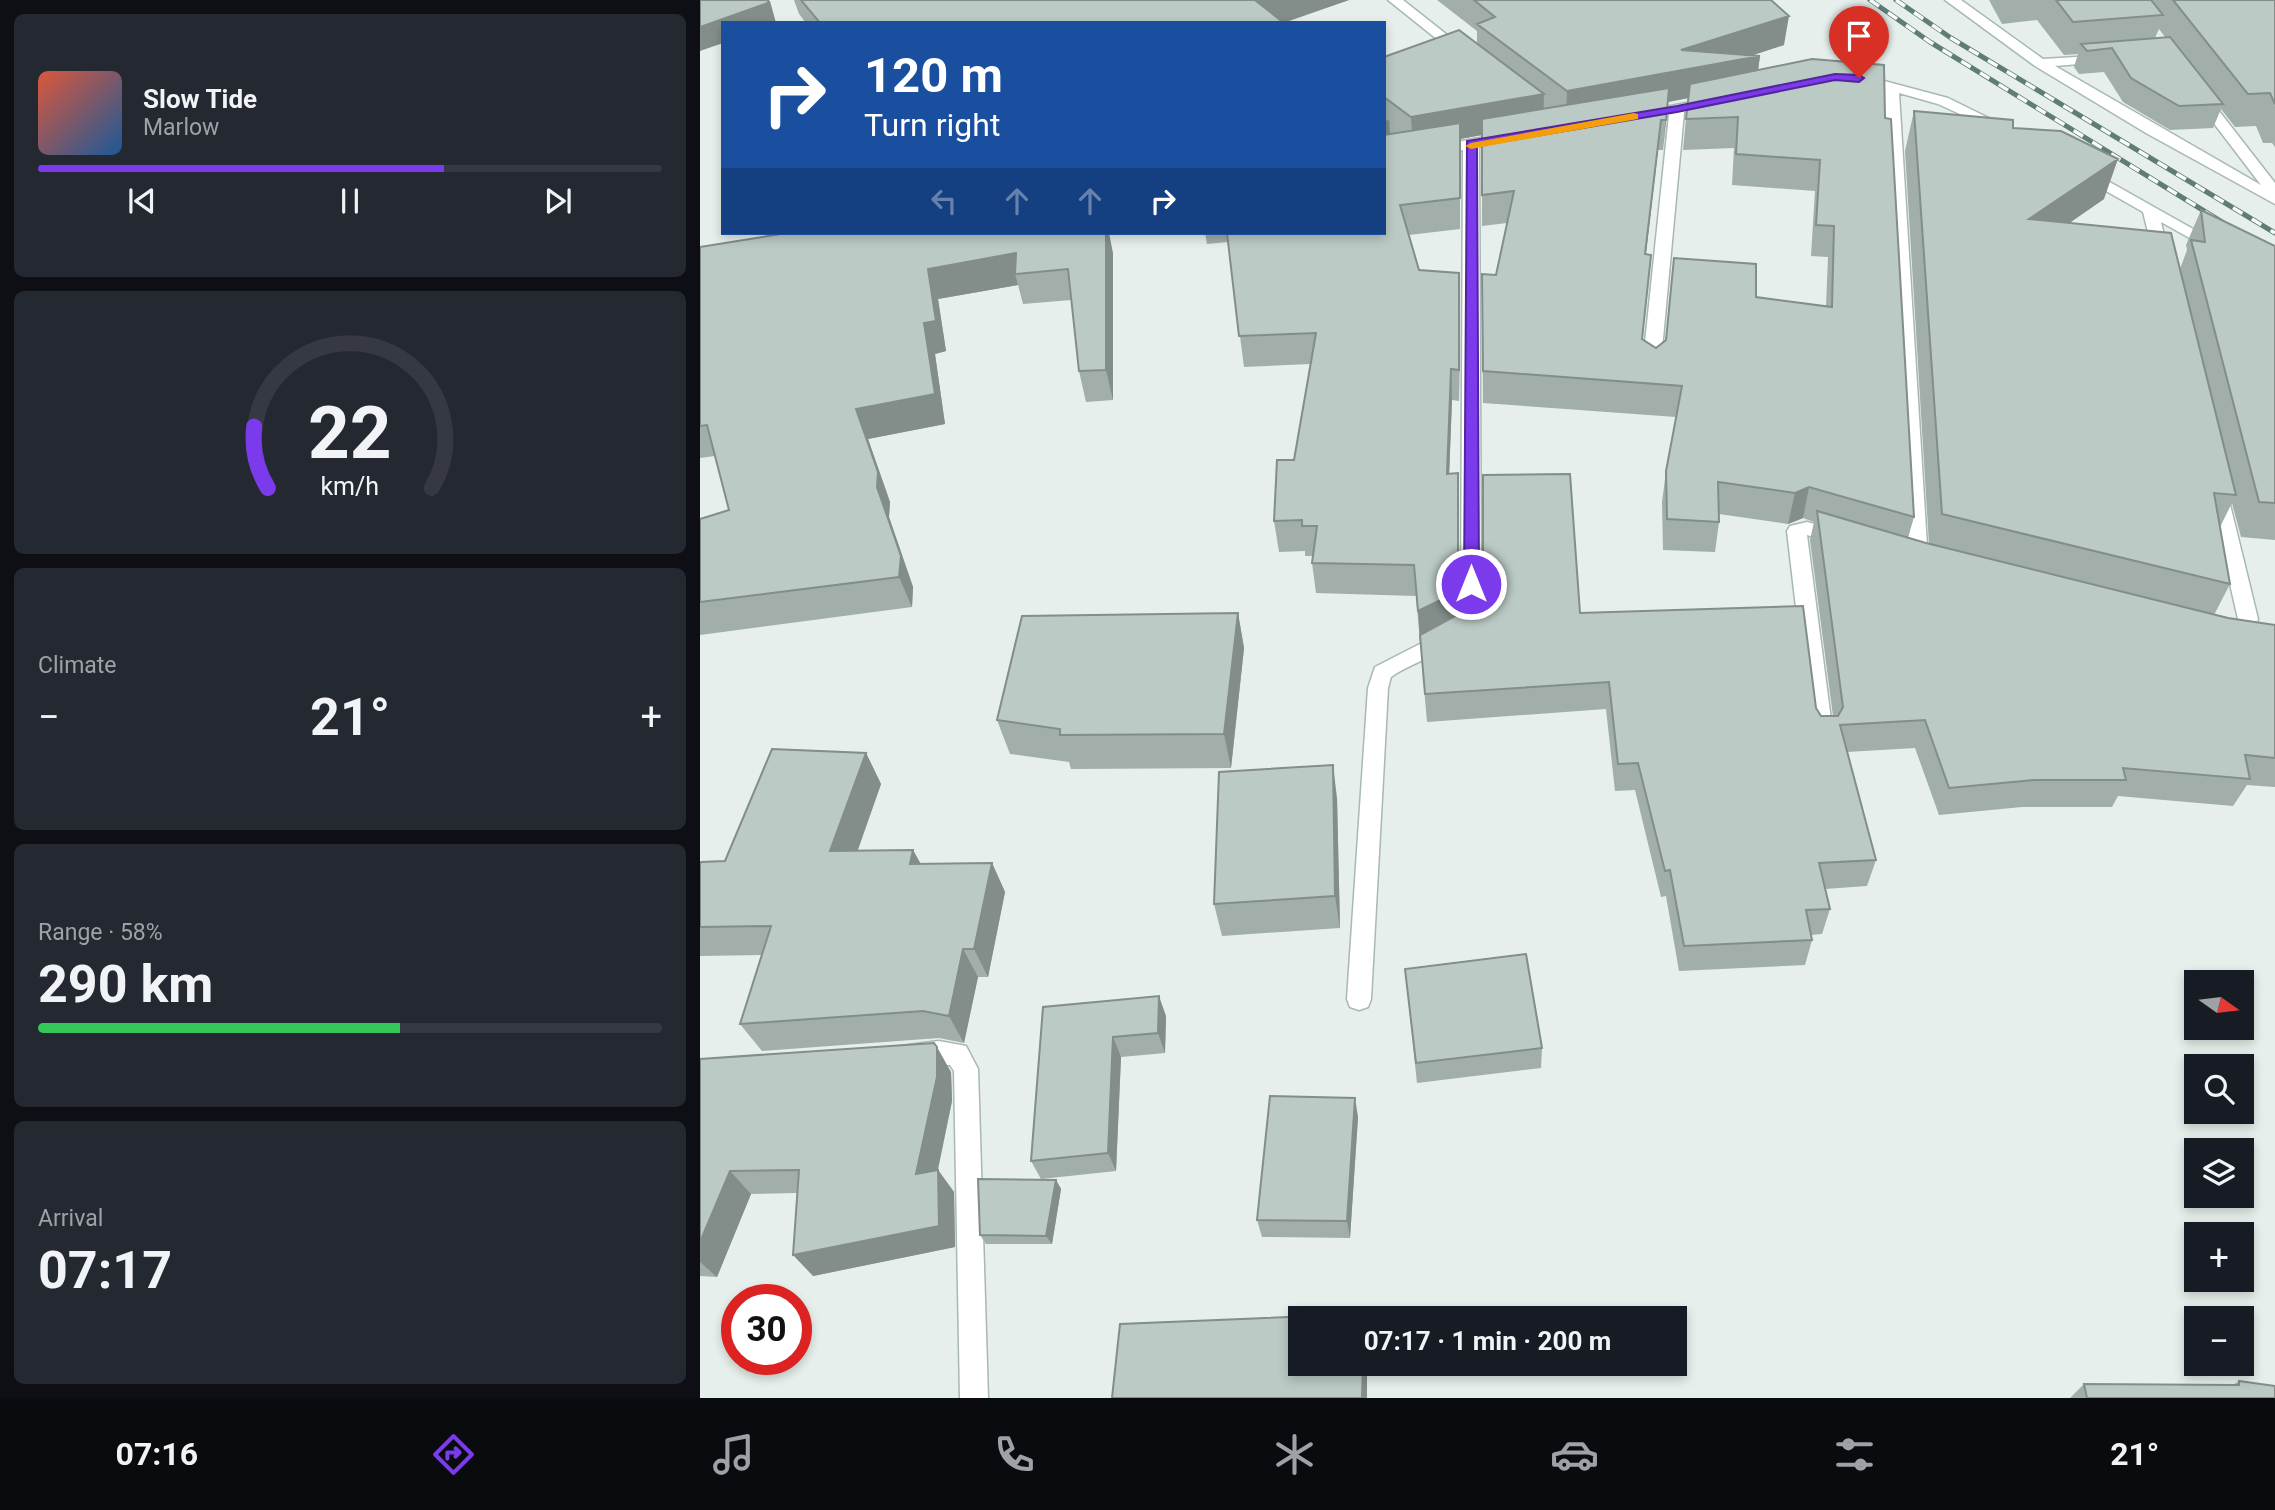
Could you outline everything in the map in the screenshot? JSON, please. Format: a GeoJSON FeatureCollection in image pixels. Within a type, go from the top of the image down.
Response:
{"type":"FeatureCollection","features":[{"type":"Feature","properties":{"kind":"street"},"geometry":{"type":"LineString","coordinates":[[1395,0],[1478,64]]}},
{"type":"Feature","properties":{"kind":"street"},"geometry":{"type":"LineString","coordinates":[[1952,0],[2040,63],[2151,131],[2275,199]]}},
{"type":"Feature","properties":{"kind":"street"},"geometry":{"type":"LineString","coordinates":[[2040,63],[2116,57]]}},
{"type":"Feature","properties":{"kind":"street"},"geometry":{"type":"LineString","coordinates":[[1847,78],[1943,101],[2017,136]]}},
{"type":"Feature","properties":{"kind":"street"},"geometry":{"type":"LineString","coordinates":[[2192,85],[2275,193]]}},
{"type":"Feature","properties":{"kind":"street"},"geometry":{"type":"LineString","coordinates":[[1891,87],[1925,564],[1891,554]]}},
{"type":"Feature","properties":{"kind":"street"},"geometry":{"type":"LineString","coordinates":[[1626,118],[1730,98]]}},
{"type":"Feature","properties":{"kind":"street"},"geometry":{"type":"LineString","coordinates":[[1651,371],[1677,109]]}},
{"type":"Feature","properties":{"kind":"street"},"geometry":{"type":"LineString","coordinates":[[1386,159],[1523,135]]}},
{"type":"Feature","properties":{"kind":"street"},"geometry":{"type":"LineString","coordinates":[[1393,140],[1409,155]]}},
{"type":"Feature","properties":{"kind":"street"},"geometry":{"type":"LineString","coordinates":[[1359,999],[1378,688],[1382,673],[1458,633],[1468,623],[1471,612],[1471,144]]}},
{"type":"Feature","properties":{"kind":"street"},"geometry":{"type":"LineString","coordinates":[[2065,162],[2229,254]]}},
{"type":"Feature","properties":{"kind":"street"},"geometry":{"type":"LineString","coordinates":[[2150,209],[2165,275]]}},
{"type":"Feature","properties":{"kind":"street"},"geometry":{"type":"LineString","coordinates":[[2211,634],[2224,638],[2245,633],[2248,619],[2213,473]]}},
{"type":"Feature","properties":{"kind":"street"},"geometry":{"type":"LineString","coordinates":[[1822,735],[1797,531],[1802,528],[1811,529],[1851,541]]}},
{"type":"Feature","properties":{"kind":"street"},"geometry":{"type":"LineString","coordinates":[[886,1056],[939,1052],[957,1054],[966,1069],[974,1398]]}},
{"type":"Feature","properties":{"kind":"building"},"geometry":{"type":"Polygon","coordinates":[[[700,0],[768,0],[768,3],[700,27],[700,0]]]}},
{"type":"Feature","properties":{"kind":"building"},"geometry":{"type":"Polygon","coordinates":[[[801,0],[1258,0],[1256,1],[1281,21],[818,21],[801,0]]]}},
{"type":"Feature","properties":{"kind":"building"},"geometry":{"type":"Polygon","coordinates":[[[1474,0],[1771,0],[1789,16],[1681,50],[1760,56],[1567,91],[1477,24],[1495,17],[1474,0]]]}},
{"type":"Feature","properties":{"kind":"building"},"geometry":{"type":"Polygon","coordinates":[[[2056,0],[2151,0],[2163,15],[2073,22],[2056,0]]]}},
{"type":"Feature","properties":{"kind":"building"},"geometry":{"type":"Polygon","coordinates":[[[2173,0],[2275,0],[2275,104],[2270,93],[2248,94],[2173,0]]]}},
{"type":"Feature","properties":{"kind":"building"},"geometry":{"type":"Polygon","coordinates":[[[1459,30],[1544,94],[1411,117],[1386,98],[1386,56],[1459,30]]]}},
{"type":"Feature","properties":{"kind":"building"},"geometry":{"type":"Polygon","coordinates":[[[2170,37],[2223,104],[2179,106],[2131,78],[2112,48],[2087,51],[2081,44],[2170,37]]]}},
{"type":"Feature","properties":{"kind":"building"},"geometry":{"type":"Polygon","coordinates":[[[1812,59],[1884,65],[1885,118],[1891,119],[1914,517],[1809,487],[1795,493],[1718,482],[1719,522],[1667,519],[1666,471],[1682,386],[1483,371],[1482,274],[1496,275],[1514,191],[1482,195],[1482,119],[1669,88],[1666,120],[1661,120],[1645,254],[1651,255],[1642,339],[1656,348],[1666,340],[1674,258],[1756,264],[1756,297],[1832,307],[1834,226],[1816,225],[1820,160],[1736,154],[1738,117],[1686,119],[1690,84],[1812,59]]]}},
{"type":"Feature","properties":{"kind":"building"},"geometry":{"type":"Polygon","coordinates":[[[1914,111],[2013,120],[2013,128],[2061,131],[2118,159],[2029,219],[2171,233],[2236,495],[2214,493],[2230,584],[1942,514],[1914,111]]]}},
{"type":"Feature","properties":{"kind":"building"},"geometry":{"type":"Polygon","coordinates":[[[1460,123],[1460,198],[1400,205],[1419,270],[1459,273],[1459,370],[1451,369],[1447,474],[1458,473],[1458,581],[1449,596],[1418,611],[1414,565],[1312,563],[1317,526],[1302,526],[1302,520],[1274,521],[1277,460],[1294,460],[1316,333],[1239,336],[1227,235],[1386,235],[1386,135],[1460,123]]]}},
{"type":"Feature","properties":{"kind":"building"},"geometry":{"type":"Polygon","coordinates":[[[2201,210],[2275,246],[2275,503],[2259,502],[2191,240],[2205,242],[2201,210]]]}},
{"type":"Feature","properties":{"kind":"building"},"geometry":{"type":"Polygon","coordinates":[[[775,235],[1106,235],[1106,370],[1079,371],[1068,269],[1015,274],[1016,253],[928,269],[936,321],[924,323],[935,394],[856,409],[878,472],[877,487],[901,556],[899,577],[700,602],[700,519],[729,510],[707,425],[700,426],[700,247],[775,235]]]}},
{"type":"Feature","properties":{"kind":"building"},"geometry":{"type":"Polygon","coordinates":[[[1570,474],[1580,613],[1803,606],[1816,708],[1821,716],[1838,716],[1843,707],[1817,511],[1926,543],[2228,618],[2275,625],[2275,758],[2245,755],[2250,779],[2123,768],[2126,780],[2034,780],[1949,788],[1925,720],[1840,725],[1876,860],[1819,863],[1830,909],[1806,910],[1812,940],[1684,946],[1670,870],[1665,871],[1638,763],[1618,764],[1609,682],[1425,694],[1420,635],[1468,609],[1483,585],[1483,475],[1570,474]]]}},
{"type":"Feature","properties":{"kind":"building"},"geometry":{"type":"Polygon","coordinates":[[[1238,613],[1224,734],[1060,735],[1060,729],[997,720],[1022,616],[1238,613]]]}},
{"type":"Feature","properties":{"kind":"building"},"geometry":{"type":"Polygon","coordinates":[[[772,749],[866,753],[830,851],[913,850],[910,864],[992,863],[974,949],[963,949],[949,1016],[923,1011],[740,1024],[771,926],[700,927],[700,864],[725,861],[772,749]]]}},
{"type":"Feature","properties":{"kind":"building"},"geometry":{"type":"Polygon","coordinates":[[[1333,765],[1335,896],[1214,904],[1219,772],[1333,765]]]}},
{"type":"Feature","properties":{"kind":"building"},"geometry":{"type":"Polygon","coordinates":[[[1526,954],[1542,1048],[1416,1063],[1405,969],[1526,954]]]}},
{"type":"Feature","properties":{"kind":"building"},"geometry":{"type":"Polygon","coordinates":[[[1159,996],[1158,1033],[1113,1037],[1108,1153],[1031,1161],[1043,1007],[1159,996]]]}},
{"type":"Feature","properties":{"kind":"building"},"geometry":{"type":"Polygon","coordinates":[[[934,1043],[937,1047],[937,1077],[916,1174],[938,1170],[939,1226],[793,1255],[799,1170],[730,1171],[700,1242],[700,1059],[934,1043]]]}},
{"type":"Feature","properties":{"kind":"building"},"geometry":{"type":"Polygon","coordinates":[[[1270,1096],[1355,1098],[1347,1221],[1257,1220],[1270,1096]]]}},
{"type":"Feature","properties":{"kind":"building"},"geometry":{"type":"Polygon","coordinates":[[[978,1179],[1056,1180],[1046,1236],[980,1235],[978,1179]]]}},
{"type":"Feature","properties":{"kind":"building"},"geometry":{"type":"Polygon","coordinates":[[[1288,1317],[1288,1376],[1363,1376],[1362,1398],[1112,1398],[1120,1324],[1288,1317]]]}},
{"type":"Feature","properties":{"kind":"building"},"geometry":{"type":"Polygon","coordinates":[[[2239,1381],[2275,1386],[2275,1398],[2087,1398],[2084,1384],[2239,1385],[2239,1381]]]}},
{"type":"Feature","properties":{"kind":"railway"},"geometry":{"type":"LineString","coordinates":[[1870,0],[1930,42],[2222,222]]}},
{"type":"Feature","properties":{"kind":"railway"},"geometry":{"type":"LineString","coordinates":[[1896,0],[1951,38],[2275,233]]}},
{"type":"Feature","properties":{"kind":"slow traffic"},"geometry":{"type":"LineString","coordinates":[[1471,146],[1634,116]]}},
{"type":"Feature","properties":{"kind":"route"},"geometry":{"type":"LineString","coordinates":[[1471,584],[1471,144],[1677,109],[1835,77],[1859,78]]}}]}
